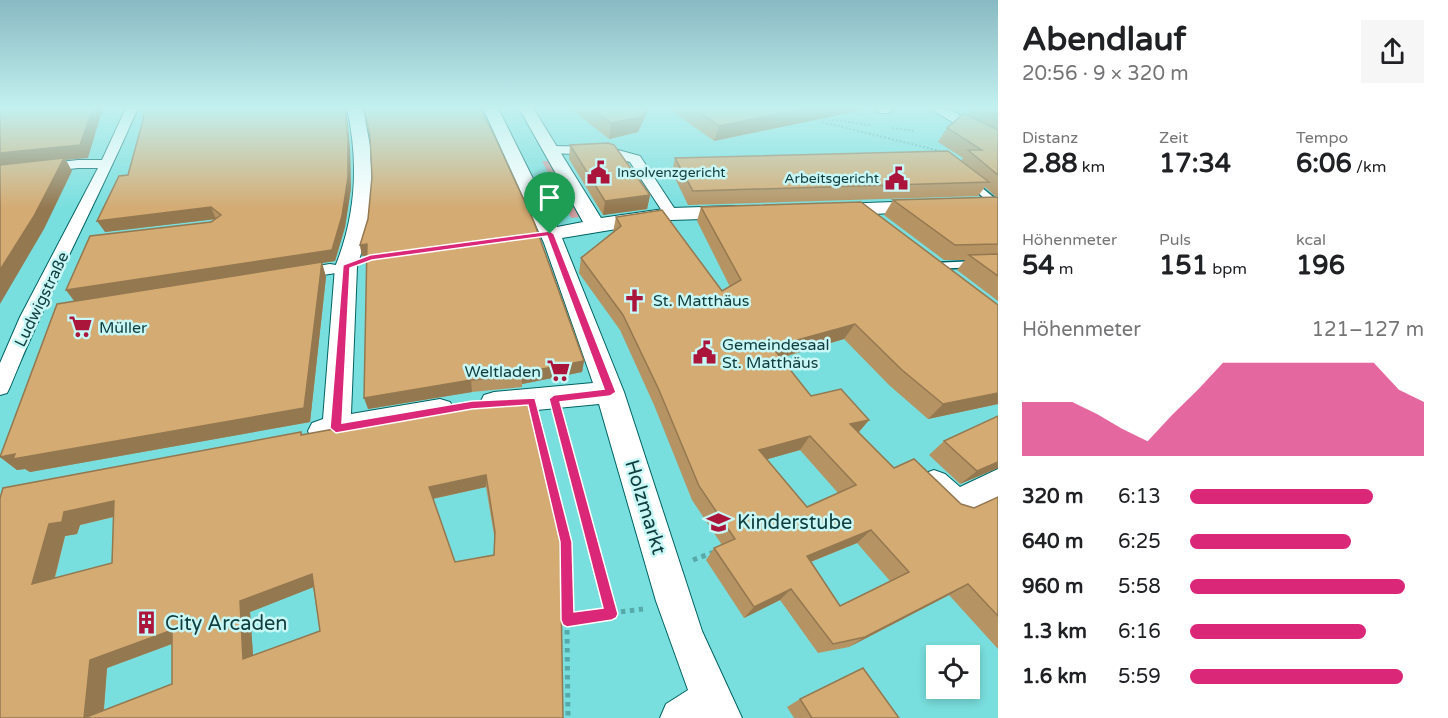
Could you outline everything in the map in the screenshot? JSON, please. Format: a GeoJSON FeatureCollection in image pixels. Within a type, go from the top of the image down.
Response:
{"type":"FeatureCollection","features":[{"type":"Feature","properties":{"kind":"street","name":"Ludwigstraße"},"geometry":{"type":"LineString","coordinates":[[0,386],[29,317],[68,244],[117,142]]}},
{"type":"Feature","properties":{"kind":"street"},"geometry":{"type":"LineString","coordinates":[[360,142],[363,201],[353,250],[338,268],[319,431],[467,406],[610,392]]}},
{"type":"Feature","properties":{"kind":"street","name":"Holzmarkt"},"geometry":{"type":"LineString","coordinates":[[509,142],[550,234],[610,392],[666,572],[704,712]]}},
{"type":"Feature","properties":{"kind":"street"},"geometry":{"type":"LineString","coordinates":[[547,142],[595,225]]}},
{"type":"Feature","properties":{"kind":"street"},"geometry":{"type":"LineString","coordinates":[[515,152],[608,151],[635,159],[670,214]]}},
{"type":"Feature","properties":{"kind":"street"},"geometry":{"type":"LineString","coordinates":[[0,173],[78,164],[107,164]]}},
{"type":"Feature","properties":{"kind":"street"},"geometry":{"type":"LineString","coordinates":[[974,205],[997,204]]}},
{"type":"Feature","properties":{"kind":"street"},"geometry":{"type":"LineString","coordinates":[[817,210],[940,206]]}},
{"type":"Feature","properties":{"kind":"street"},"geometry":{"type":"LineString","coordinates":[[861,210],[888,231]]}},
{"type":"Feature","properties":{"kind":"street"},"geometry":{"type":"LineString","coordinates":[[550,234],[670,214],[751,212]]}},
{"type":"Feature","properties":{"kind":"street","name":"Ludwigstraße"},"geometry":{"type":"LineString","coordinates":[[68,244],[90,241]]}},
{"type":"Feature","properties":{"kind":"street"},"geometry":{"type":"LineString","coordinates":[[915,252],[961,288]]}},
{"type":"Feature","properties":{"kind":"street"},"geometry":{"type":"LineString","coordinates":[[285,276],[338,268]]}},
{"type":"Feature","properties":{"kind":"street"},"geometry":{"type":"LineString","coordinates":[[29,317],[51,314]]}},
{"type":"Feature","properties":{"kind":"street"},"geometry":{"type":"LineString","coordinates":[[910,461],[957,505],[998,483]]}},
{"type":"Feature","properties":{"kind":"lane"},"geometry":{"type":"LineString","coordinates":[[963,176],[997,204]]}},
{"type":"Feature","properties":{"kind":"lane"},"geometry":{"type":"LineString","coordinates":[[933,266],[998,263]]}},
{"type":"Feature","properties":{"kind":"path"},"geometry":{"type":"LineString","coordinates":[[901,142],[948,153]]}},
{"type":"Feature","properties":{"kind":"path"},"geometry":{"type":"LineString","coordinates":[[543,400],[612,614],[567,620]]}},
{"type":"Feature","properties":{"kind":"path"},"geometry":{"type":"LineString","coordinates":[[543,400],[566,542],[568,718]]}},
{"type":"Feature","properties":{"kind":"path"},"geometry":{"type":"LineString","coordinates":[[666,572],[717,550]]}},
{"type":"Feature","properties":{"kind":"shaded area"},"geometry":{"type":"Polygon","coordinates":[[[542,161],[552,161],[581,217],[571,218],[542,161]]]}},
{"type":"Feature","properties":{"kind":"building"},"geometry":{"type":"Polygon","coordinates":[[[0,142],[81,142],[80,145],[0,153],[0,142]]]}},
{"type":"Feature","properties":{"kind":"building"},"geometry":{"type":"Polygon","coordinates":[[[137,142],[348,142],[348,177],[342,216],[332,250],[66,290],[90,236],[211,222],[221,215],[211,207],[97,221],[119,176],[128,175],[137,142]]]}},
{"type":"Feature","properties":{"kind":"building"},"geometry":{"type":"Polygon","coordinates":[[[370,142],[497,142],[534,222],[584,361],[521,373],[522,376],[471,380],[364,398],[367,244],[360,245],[368,219],[372,177],[370,142]]]}},
{"type":"Feature","properties":{"kind":"building"},"geometry":{"type":"Polygon","coordinates":[[[968,142],[998,142],[998,175],[968,150],[982,150],[968,142]]]}},
{"type":"Feature","properties":{"kind":"building"},"geometry":{"type":"Polygon","coordinates":[[[608,143],[614,145],[650,195],[605,201],[570,145],[608,143]]]}},
{"type":"Feature","properties":{"kind":"building"},"geometry":{"type":"Polygon","coordinates":[[[948,151],[989,182],[693,191],[675,158],[948,151]]]}},
{"type":"Feature","properties":{"kind":"building"},"geometry":{"type":"Polygon","coordinates":[[[64,158],[34,216],[0,270],[0,165],[64,158]]]}},
{"type":"Feature","properties":{"kind":"building"},"geometry":{"type":"Polygon","coordinates":[[[998,197],[998,244],[955,245],[893,200],[998,197]]]}},
{"type":"Feature","properties":{"kind":"building"},"geometry":{"type":"Polygon","coordinates":[[[861,202],[998,305],[998,393],[943,404],[902,370],[855,324],[772,347],[811,396],[841,389],[869,420],[850,424],[894,468],[914,459],[961,504],[974,508],[998,497],[998,616],[968,584],[865,637],[833,644],[791,589],[754,607],[714,548],[735,539],[699,486],[659,390],[623,315],[581,258],[621,226],[616,217],[662,210],[722,291],[741,280],[701,207],[861,202]],[[810,436],[759,450],[807,507],[856,485],[810,436]],[[871,530],[807,556],[840,606],[909,572],[871,530]]]}},
{"type":"Feature","properties":{"kind":"building"},"geometry":{"type":"Polygon","coordinates":[[[998,254],[998,276],[969,255],[998,254]]]}},
{"type":"Feature","properties":{"kind":"building"},"geometry":{"type":"Polygon","coordinates":[[[322,262],[304,408],[13,459],[15,454],[0,457],[57,304],[322,262]]]}},
{"type":"Feature","properties":{"kind":"building"},"geometry":{"type":"Polygon","coordinates":[[[529,399],[560,528],[563,718],[84,718],[0,718],[0,498],[3,488],[301,432],[301,435],[471,404],[529,399]],[[486,475],[429,487],[455,562],[494,555],[495,532],[486,475]],[[114,501],[64,512],[62,522],[49,524],[32,584],[112,563],[114,501]],[[312,574],[240,601],[243,659],[320,631],[312,574]],[[172,630],[90,660],[84,718],[172,684],[172,630]]]}},
{"type":"Feature","properties":{"kind":"building"},"geometry":{"type":"Polygon","coordinates":[[[998,416],[998,462],[977,471],[944,441],[998,416]]]}},
{"type":"Feature","properties":{"kind":"building"},"geometry":{"type":"Polygon","coordinates":[[[863,668],[899,718],[812,718],[800,699],[863,668]]]}},
{"type":"Feature","properties":{"kind":"place","name":"Insolvenzgericht"},"geometry":{"type":"Point","coordinates":[599,172]}},
{"type":"Feature","properties":{"kind":"place","name":"Arbeitsgericht"},"geometry":{"type":"Point","coordinates":[897,178]}},
{"type":"Feature","properties":{"kind":"place","name":"St. Matthäus"},"geometry":{"type":"Point","coordinates":[635,300]}},
{"type":"Feature","properties":{"kind":"place","name":"Müller"},"geometry":{"type":"Point","coordinates":[81,327]}},
{"type":"Feature","properties":{"kind":"place","name":"Gemeindesaal St. Matthäus"},"geometry":{"type":"Point","coordinates":[704,353]}},
{"type":"Feature","properties":{"kind":"place","name":"Weltladen"},"geometry":{"type":"Point","coordinates":[559,371]}},
{"type":"Feature","properties":{"kind":"place","name":"Kinderstube"},"geometry":{"type":"Point","coordinates":[719,522]}},
{"type":"Feature","properties":{"kind":"place","name":"City Arcaden"},"geometry":{"type":"Point","coordinates":[147,623]}},
{"type":"Feature","properties":{"kind":"route"},"geometry":{"type":"LineString","coordinates":[[550,234],[610,392],[554,399],[612,614],[567,620],[566,542],[532,401],[472,405],[336,428],[346,267],[370,257],[550,234]]}}]}
